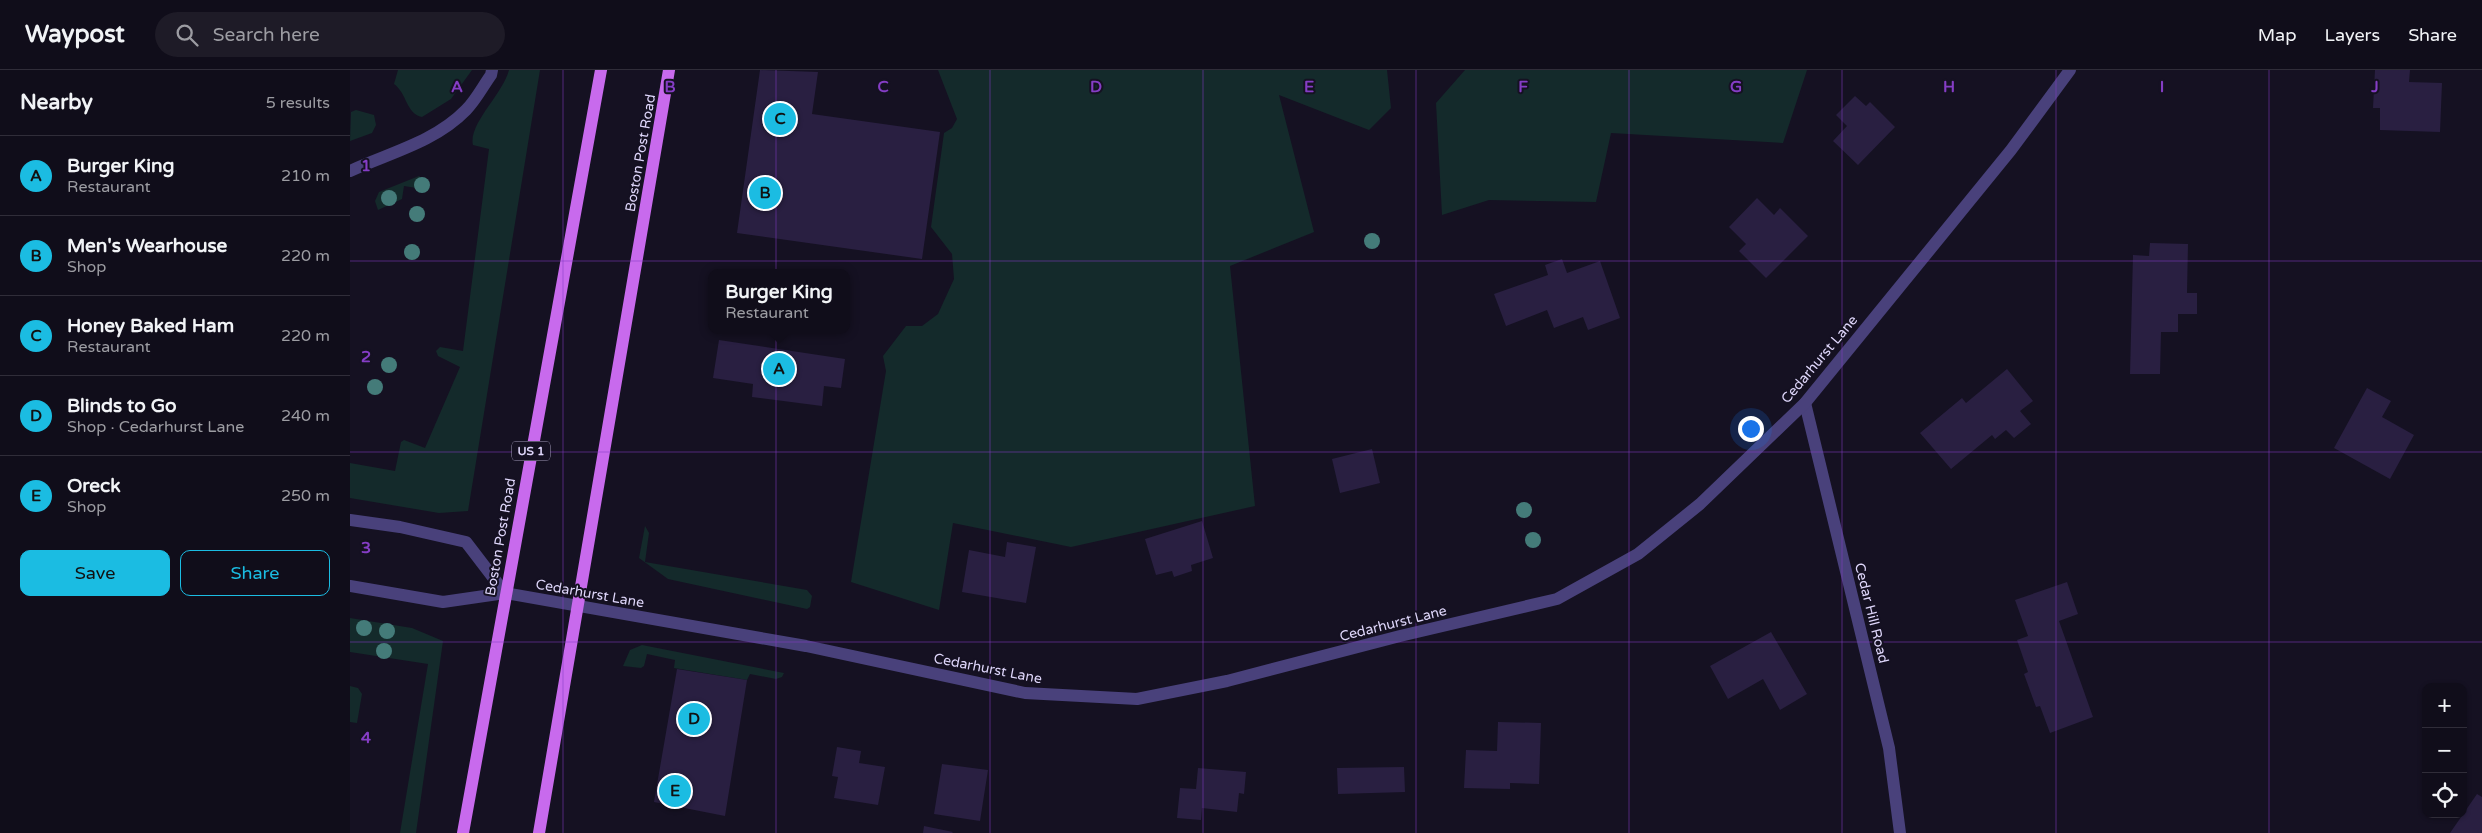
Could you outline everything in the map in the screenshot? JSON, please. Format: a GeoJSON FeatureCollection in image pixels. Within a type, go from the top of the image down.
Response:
{"type":"FeatureCollection","features":[{"type":"Feature","properties":{"kind":"main road","name":"Boston Post Road"},"geometry":{"type":"LineString","coordinates":[[463,833],[601,70]]}},
{"type":"Feature","properties":{"kind":"main road","name":"Boston Post Road"},"geometry":{"type":"LineString","coordinates":[[539,833],[669,70]]}},
{"type":"Feature","properties":{"kind":"street"},"geometry":{"type":"LineString","coordinates":[[350,171],[414,144],[442,129],[466,109],[491,75],[492,70]]}},
{"type":"Feature","properties":{"kind":"street","name":"Cedarhurst Lane"},"geometry":{"type":"LineString","coordinates":[[350,586],[443,602],[505,593],[811,647],[1025,693],[1137,699],[1227,681],[1400,636],[1557,599],[1638,554],[1700,504],[1805,403],[2011,150],[2070,70]]}},
{"type":"Feature","properties":{"kind":"street","name":"Cedar Hill Road"},"geometry":{"type":"LineString","coordinates":[[1805,403],[1889,748],[1900,833]]}},
{"type":"Feature","properties":{"kind":"street"},"geometry":{"type":"LineString","coordinates":[[350,520],[400,527],[466,542],[505,593]]}},
{"type":"Feature","properties":{"kind":"green space"},"geometry":{"type":"Polygon","coordinates":[[[398,70],[472,70],[451,99],[422,117],[413,112],[402,93],[394,84],[398,70]]]}},
{"type":"Feature","properties":{"kind":"green space"},"geometry":{"type":"Polygon","coordinates":[[[509,70],[540,70],[468,511],[439,513],[350,498],[350,463],[395,471],[401,442],[404,440],[425,448],[460,367],[438,356],[436,351],[440,347],[463,351],[489,149],[473,145],[473,137],[481,118],[506,79],[509,70]]]}},
{"type":"Feature","properties":{"kind":"green space"},"geometry":{"type":"Polygon","coordinates":[[[938,70],[1387,70],[1391,108],[1369,130],[1279,95],[1314,232],[1230,266],[1255,506],[1071,547],[953,523],[939,610],[851,582],[886,371],[883,356],[906,326],[922,326],[938,314],[954,279],[952,254],[931,227],[944,133],[952,128],[957,119],[938,70]]]}},
{"type":"Feature","properties":{"kind":"green space"},"geometry":{"type":"Polygon","coordinates":[[[1465,70],[1807,70],[1783,143],[1611,133],[1596,202],[1489,200],[1442,215],[1436,103],[1465,70]]]}},
{"type":"Feature","properties":{"kind":"green space"},"geometry":{"type":"Polygon","coordinates":[[[356,110],[374,115],[376,125],[372,133],[350,141],[351,112],[356,110]]]}},
{"type":"Feature","properties":{"kind":"green space"},"geometry":{"type":"Polygon","coordinates":[[[419,176],[427,182],[429,190],[404,186],[402,199],[378,210],[375,201],[379,192],[419,176]]]}},
{"type":"Feature","properties":{"kind":"green space"},"geometry":{"type":"Polygon","coordinates":[[[645,526],[649,533],[645,562],[807,590],[812,596],[810,607],[807,609],[668,579],[639,558],[645,526]]]}},
{"type":"Feature","properties":{"kind":"green space"},"geometry":{"type":"Polygon","coordinates":[[[350,618],[412,628],[443,641],[416,833],[400,833],[428,664],[350,652],[350,618]]]}},
{"type":"Feature","properties":{"kind":"green space"},"geometry":{"type":"Polygon","coordinates":[[[642,645],[784,673],[782,677],[776,679],[750,674],[747,680],[674,668],[675,660],[647,654],[644,666],[641,668],[623,666],[630,650],[642,645]]]}},
{"type":"Feature","properties":{"kind":"green space"},"geometry":{"type":"Polygon","coordinates":[[[350,686],[358,688],[362,694],[357,723],[350,722],[350,686]]]}},
{"type":"Feature","properties":{"kind":"building"},"geometry":{"type":"Polygon","coordinates":[[[760,70],[818,72],[812,114],[940,132],[922,259],[737,233],[760,70]]]}},
{"type":"Feature","properties":{"kind":"building"},"geometry":{"type":"Polygon","coordinates":[[[2375,70],[2410,70],[2409,82],[2442,83],[2440,132],[2380,130],[2380,108],[2373,108],[2375,70]]]}},
{"type":"Feature","properties":{"kind":"building"},"geometry":{"type":"Polygon","coordinates":[[[1855,96],[1866,106],[1870,102],[1895,127],[1858,165],[1833,141],[1847,126],[1836,115],[1855,96]]]}},
{"type":"Feature","properties":{"kind":"building"},"geometry":{"type":"Polygon","coordinates":[[[1757,198],[1774,215],[1780,208],[1808,236],[1766,278],[1739,251],[1746,244],[1729,227],[1757,198]]]}},
{"type":"Feature","properties":{"kind":"building"},"geometry":{"type":"Polygon","coordinates":[[[2150,243],[2188,244],[2187,293],[2197,293],[2197,314],[2178,314],[2178,332],[2161,332],[2160,374],[2130,374],[2133,255],[2149,256],[2150,243]]]}},
{"type":"Feature","properties":{"kind":"building"},"geometry":{"type":"Polygon","coordinates":[[[1562,259],[1567,273],[1600,261],[1620,318],[1588,330],[1583,317],[1554,328],[1547,310],[1506,326],[1494,294],[1548,275],[1545,265],[1562,259]]]}},
{"type":"Feature","properties":{"kind":"building"},"geometry":{"type":"Polygon","coordinates":[[[719,340],[845,359],[841,388],[824,386],[822,406],[752,397],[753,384],[713,378],[719,340]]]}},
{"type":"Feature","properties":{"kind":"building"},"geometry":{"type":"Polygon","coordinates":[[[2007,369],[2033,401],[2020,411],[2031,424],[2014,438],[2006,430],[1995,439],[1992,435],[1951,469],[1920,433],[1962,398],[1966,403],[2007,369]]]}},
{"type":"Feature","properties":{"kind":"building"},"geometry":{"type":"Polygon","coordinates":[[[2367,388],[2391,401],[2382,417],[2414,435],[2390,479],[2334,448],[2367,388]]]}},
{"type":"Feature","properties":{"kind":"building"},"geometry":{"type":"Polygon","coordinates":[[[1372,449],[1380,483],[1340,493],[1332,459],[1372,449]]]}},
{"type":"Feature","properties":{"kind":"building"},"geometry":{"type":"Polygon","coordinates":[[[1202,521],[1213,558],[1191,565],[1192,571],[1174,577],[1172,571],[1156,575],[1145,539],[1202,521]]]}},
{"type":"Feature","properties":{"kind":"building"},"geometry":{"type":"Polygon","coordinates":[[[1007,542],[1036,547],[1026,603],[962,592],[969,550],[1005,557],[1007,542]]]}},
{"type":"Feature","properties":{"kind":"building"},"geometry":{"type":"Polygon","coordinates":[[[2067,582],[2078,614],[2059,621],[2093,717],[2050,733],[2040,706],[2036,707],[2024,674],[2028,672],[2017,640],[2028,636],[2015,600],[2067,582]]]}},
{"type":"Feature","properties":{"kind":"building"},"geometry":{"type":"Polygon","coordinates":[[[1771,632],[1807,694],[1780,710],[1763,679],[1728,699],[1710,666],[1771,632]]]}},
{"type":"Feature","properties":{"kind":"building"},"geometry":{"type":"Polygon","coordinates":[[[677,669],[747,680],[725,816],[654,802],[677,669]]]}},
{"type":"Feature","properties":{"kind":"building"},"geometry":{"type":"Polygon","coordinates":[[[1498,722],[1541,723],[1539,784],[1510,783],[1510,789],[1464,788],[1466,750],[1497,751],[1498,722]]]}},
{"type":"Feature","properties":{"kind":"building"},"geometry":{"type":"Polygon","coordinates":[[[837,747],[861,751],[859,763],[885,767],[878,805],[834,798],[838,777],[832,776],[837,747]]]}},
{"type":"Feature","properties":{"kind":"building"},"geometry":{"type":"Polygon","coordinates":[[[942,764],[988,770],[980,821],[934,814],[942,764]]]}},
{"type":"Feature","properties":{"kind":"building"},"geometry":{"type":"Polygon","coordinates":[[[1404,767],[1405,792],[1338,794],[1337,768],[1404,767]]]}},
{"type":"Feature","properties":{"kind":"building"},"geometry":{"type":"Polygon","coordinates":[[[1198,768],[1246,772],[1244,794],[1239,793],[1237,812],[1202,808],[1201,820],[1177,818],[1180,788],[1196,789],[1198,768]]]}},
{"type":"Feature","properties":{"kind":"building"},"geometry":{"type":"Polygon","coordinates":[[[2477,794],[2482,797],[2482,833],[2450,833],[2460,818],[2467,818],[2467,808],[2477,794]]]}},
{"type":"Feature","properties":{"kind":"building"},"geometry":{"type":"Polygon","coordinates":[[[924,826],[953,832],[923,833],[924,826]]]}},
{"type":"Feature","properties":{"kind":"place","name":"Honey Baked Ham"},"geometry":{"type":"Point","coordinates":[780,119]}},
{"type":"Feature","properties":{"kind":"place","name":"Men's Wearhouse"},"geometry":{"type":"Point","coordinates":[765,193]}},
{"type":"Feature","properties":{"kind":"place","name":"Burger King"},"geometry":{"type":"Point","coordinates":[779,369]}},
{"type":"Feature","properties":{"kind":"place","name":"Blinds to Go"},"geometry":{"type":"Point","coordinates":[694,719]}},
{"type":"Feature","properties":{"kind":"place","name":"Oreck"},"geometry":{"type":"Point","coordinates":[675,791]}}]}
